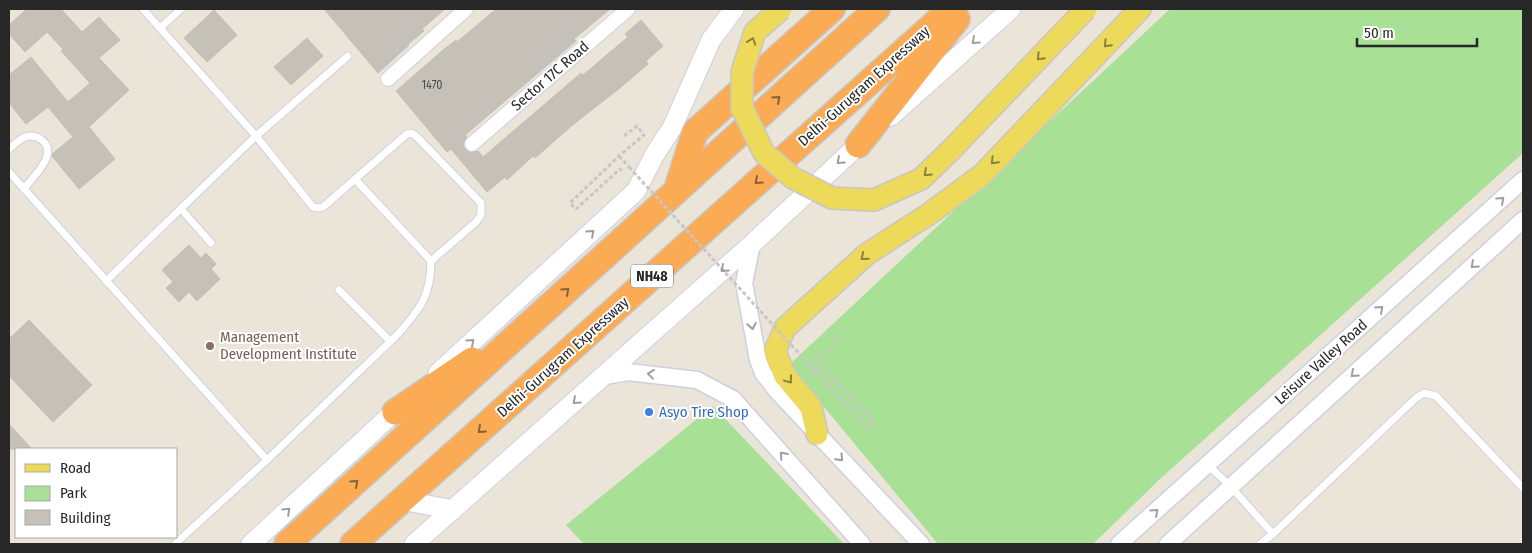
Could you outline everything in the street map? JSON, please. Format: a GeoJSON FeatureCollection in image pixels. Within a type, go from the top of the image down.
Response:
{"type":"FeatureCollection","features":[{"type":"Feature","properties":{"kind":"highway"},"geometry":{"type":"LineString","coordinates":[[676,191],[695,132],[832,9]]}},
{"type":"Feature","properties":{"kind":"highway"},"geometry":{"type":"LineString","coordinates":[[287,544],[877,9]]}},
{"type":"Feature","properties":{"kind":"highway","name":"Delhi-Gurugram Expressway"},"geometry":{"type":"LineString","coordinates":[[360,541],[402,500],[951,9]]}},
{"type":"Feature","properties":{"kind":"highway"},"geometry":{"type":"LineString","coordinates":[[858,145],[964,9]]}},
{"type":"Feature","properties":{"kind":"highway"},"geometry":{"type":"LineString","coordinates":[[395,412],[542,313]]}},
{"type":"Feature","properties":{"kind":"main road"},"geometry":{"type":"LineString","coordinates":[[251,544],[636,192],[655,154],[672,128],[711,40],[734,9]]}},
{"type":"Feature","properties":{"kind":"main road"},"geometry":{"type":"LineString","coordinates":[[781,9],[755,32],[742,72],[742,108],[764,153],[793,178],[832,198],[874,200],[921,179],[1086,9]]}},
{"type":"Feature","properties":{"kind":"main road"},"geometry":{"type":"LineString","coordinates":[[414,544],[605,376],[752,244],[858,145],[1011,9]]}},
{"type":"Feature","properties":{"kind":"main road"},"geometry":{"type":"LineString","coordinates":[[817,434],[811,407],[785,376],[776,352],[785,328],[867,254],[929,214],[982,175],[1140,9]]}},
{"type":"Feature","properties":{"kind":"main road"},"geometry":{"type":"LineString","coordinates":[[402,500],[453,510]]}},
{"type":"Feature","properties":{"kind":"street"},"geometry":{"type":"LineString","coordinates":[[388,79],[466,9]]}},
{"type":"Feature","properties":{"kind":"street","name":"Sector 17C Road"},"geometry":{"type":"LineString","coordinates":[[472,144],[628,9]]}},
{"type":"Feature","properties":{"kind":"street","name":"Leisure Valley Road"},"geometry":{"type":"LineString","coordinates":[[1119,544],[1523,180]]}},
{"type":"Feature","properties":{"kind":"street","name":"Leisure Valley Road"},"geometry":{"type":"LineString","coordinates":[[1168,544],[1523,220]]}},
{"type":"Feature","properties":{"kind":"street"},"geometry":{"type":"LineString","coordinates":[[752,244],[744,283],[758,360],[763,372],[777,391],[921,544]]}},
{"type":"Feature","properties":{"kind":"street"},"geometry":{"type":"LineString","coordinates":[[605,376],[628,372],[697,380],[733,399],[862,544]]}},
{"type":"Feature","properties":{"kind":"lane"},"geometry":{"type":"LineString","coordinates":[[143,9],[256,136],[313,207],[323,207],[407,134],[412,133],[416,136],[481,203],[481,215],[476,222],[432,261]]}},
{"type":"Feature","properties":{"kind":"lane"},"geometry":{"type":"LineString","coordinates":[[160,28],[181,9]]}},
{"type":"Feature","properties":{"kind":"lane"},"geometry":{"type":"LineString","coordinates":[[106,281],[256,136],[348,56]]}},
{"type":"Feature","properties":{"kind":"lane"},"geometry":{"type":"LineString","coordinates":[[9,149],[19,140],[30,136],[38,137],[46,145],[48,153],[45,161],[24,189]]}},
{"type":"Feature","properties":{"kind":"lane"},"geometry":{"type":"LineString","coordinates":[[9,172],[266,460]]}},
{"type":"Feature","properties":{"kind":"lane"},"geometry":{"type":"LineString","coordinates":[[175,544],[390,341],[417,313],[428,294],[432,261],[354,179]]}},
{"type":"Feature","properties":{"kind":"lane"},"geometry":{"type":"LineString","coordinates":[[181,209],[211,243]]}},
{"type":"Feature","properties":{"kind":"lane"},"geometry":{"type":"LineString","coordinates":[[340,290],[390,341]]}},
{"type":"Feature","properties":{"kind":"lane"},"geometry":{"type":"LineString","coordinates":[[1260,544],[1273,534],[1416,398],[1424,393],[1436,396],[1523,488]]}},
{"type":"Feature","properties":{"kind":"lane"},"geometry":{"type":"LineString","coordinates":[[1207,465],[1231,487],[1273,534]]}},
{"type":"Feature","properties":{"kind":"path"},"geometry":{"type":"LineString","coordinates":[[624,136],[637,126],[644,135],[570,203],[576,209],[620,169],[624,173]]}},
{"type":"Feature","properties":{"kind":"path"},"geometry":{"type":"LineString","coordinates":[[619,156],[810,365],[816,372],[822,379],[842,400],[867,428],[874,422],[821,366],[815,370],[810,375]]}},
{"type":"Feature","properties":{"kind":"path"},"geometry":{"type":"LineString","coordinates":[[810,365],[838,341],[833,335]]}},
{"type":"Feature","properties":{"kind":"green space"},"geometry":{"type":"Polygon","coordinates":[[[1170,9],[1523,9],[1523,153],[1160,479],[1093,544],[938,544],[789,365],[1170,9]]]}},
{"type":"Feature","properties":{"kind":"green space"},"geometry":{"type":"Polygon","coordinates":[[[713,406],[844,544],[584,544],[566,525],[713,406]]]}},
{"type":"Feature","properties":{"kind":"building"},"geometry":{"type":"Polygon","coordinates":[[[27,9],[61,9],[82,32],[99,17],[120,40],[99,58],[129,90],[89,127],[115,159],[79,189],[52,156],[53,153],[73,137],[48,107],[26,124],[9,103],[9,75],[31,57],[68,102],[90,83],[61,51],[63,49],[47,32],[25,52],[9,34],[9,25],[27,9]]]}},
{"type":"Feature","properties":{"kind":"building"},"geometry":{"type":"Polygon","coordinates":[[[324,9],[445,9],[378,73],[324,9]]]}},
{"type":"Feature","properties":{"kind":"building"},"geometry":{"type":"Polygon","coordinates":[[[496,9],[610,9],[574,39],[576,41],[465,135],[467,137],[463,145],[465,149],[470,152],[478,151],[483,157],[581,73],[583,75],[628,37],[625,34],[641,20],[663,46],[646,61],[648,64],[620,88],[575,123],[535,158],[533,156],[507,180],[505,177],[487,192],[451,149],[447,152],[396,91],[443,50],[456,40],[457,42],[496,9]]]}},
{"type":"Feature","properties":{"kind":"building"},"geometry":{"type":"Polygon","coordinates":[[[214,10],[237,35],[207,62],[184,38],[214,10]]]}},
{"type":"Feature","properties":{"kind":"building"},"geometry":{"type":"Polygon","coordinates":[[[307,38],[323,56],[291,85],[274,67],[307,38]]]}},
{"type":"Feature","properties":{"kind":"building"},"geometry":{"type":"Polygon","coordinates":[[[189,245],[201,258],[206,253],[216,264],[211,269],[220,279],[197,301],[189,292],[179,302],[166,288],[173,282],[162,270],[189,245]]]}},
{"type":"Feature","properties":{"kind":"building"},"geometry":{"type":"Polygon","coordinates":[[[29,320],[92,385],[53,422],[9,376],[9,339],[29,320]]]}},
{"type":"Feature","properties":{"kind":"building"},"geometry":{"type":"Polygon","coordinates":[[[9,424],[31,448],[9,449],[9,424]]]}},
{"type":"Feature","properties":{"kind":"place","name":"Management Development Institute"},"geometry":{"type":"Point","coordinates":[210,346]}},
{"type":"Feature","properties":{"kind":"place","name":"Asyo Tire Shop"},"geometry":{"type":"Point","coordinates":[649,412]}}]}
